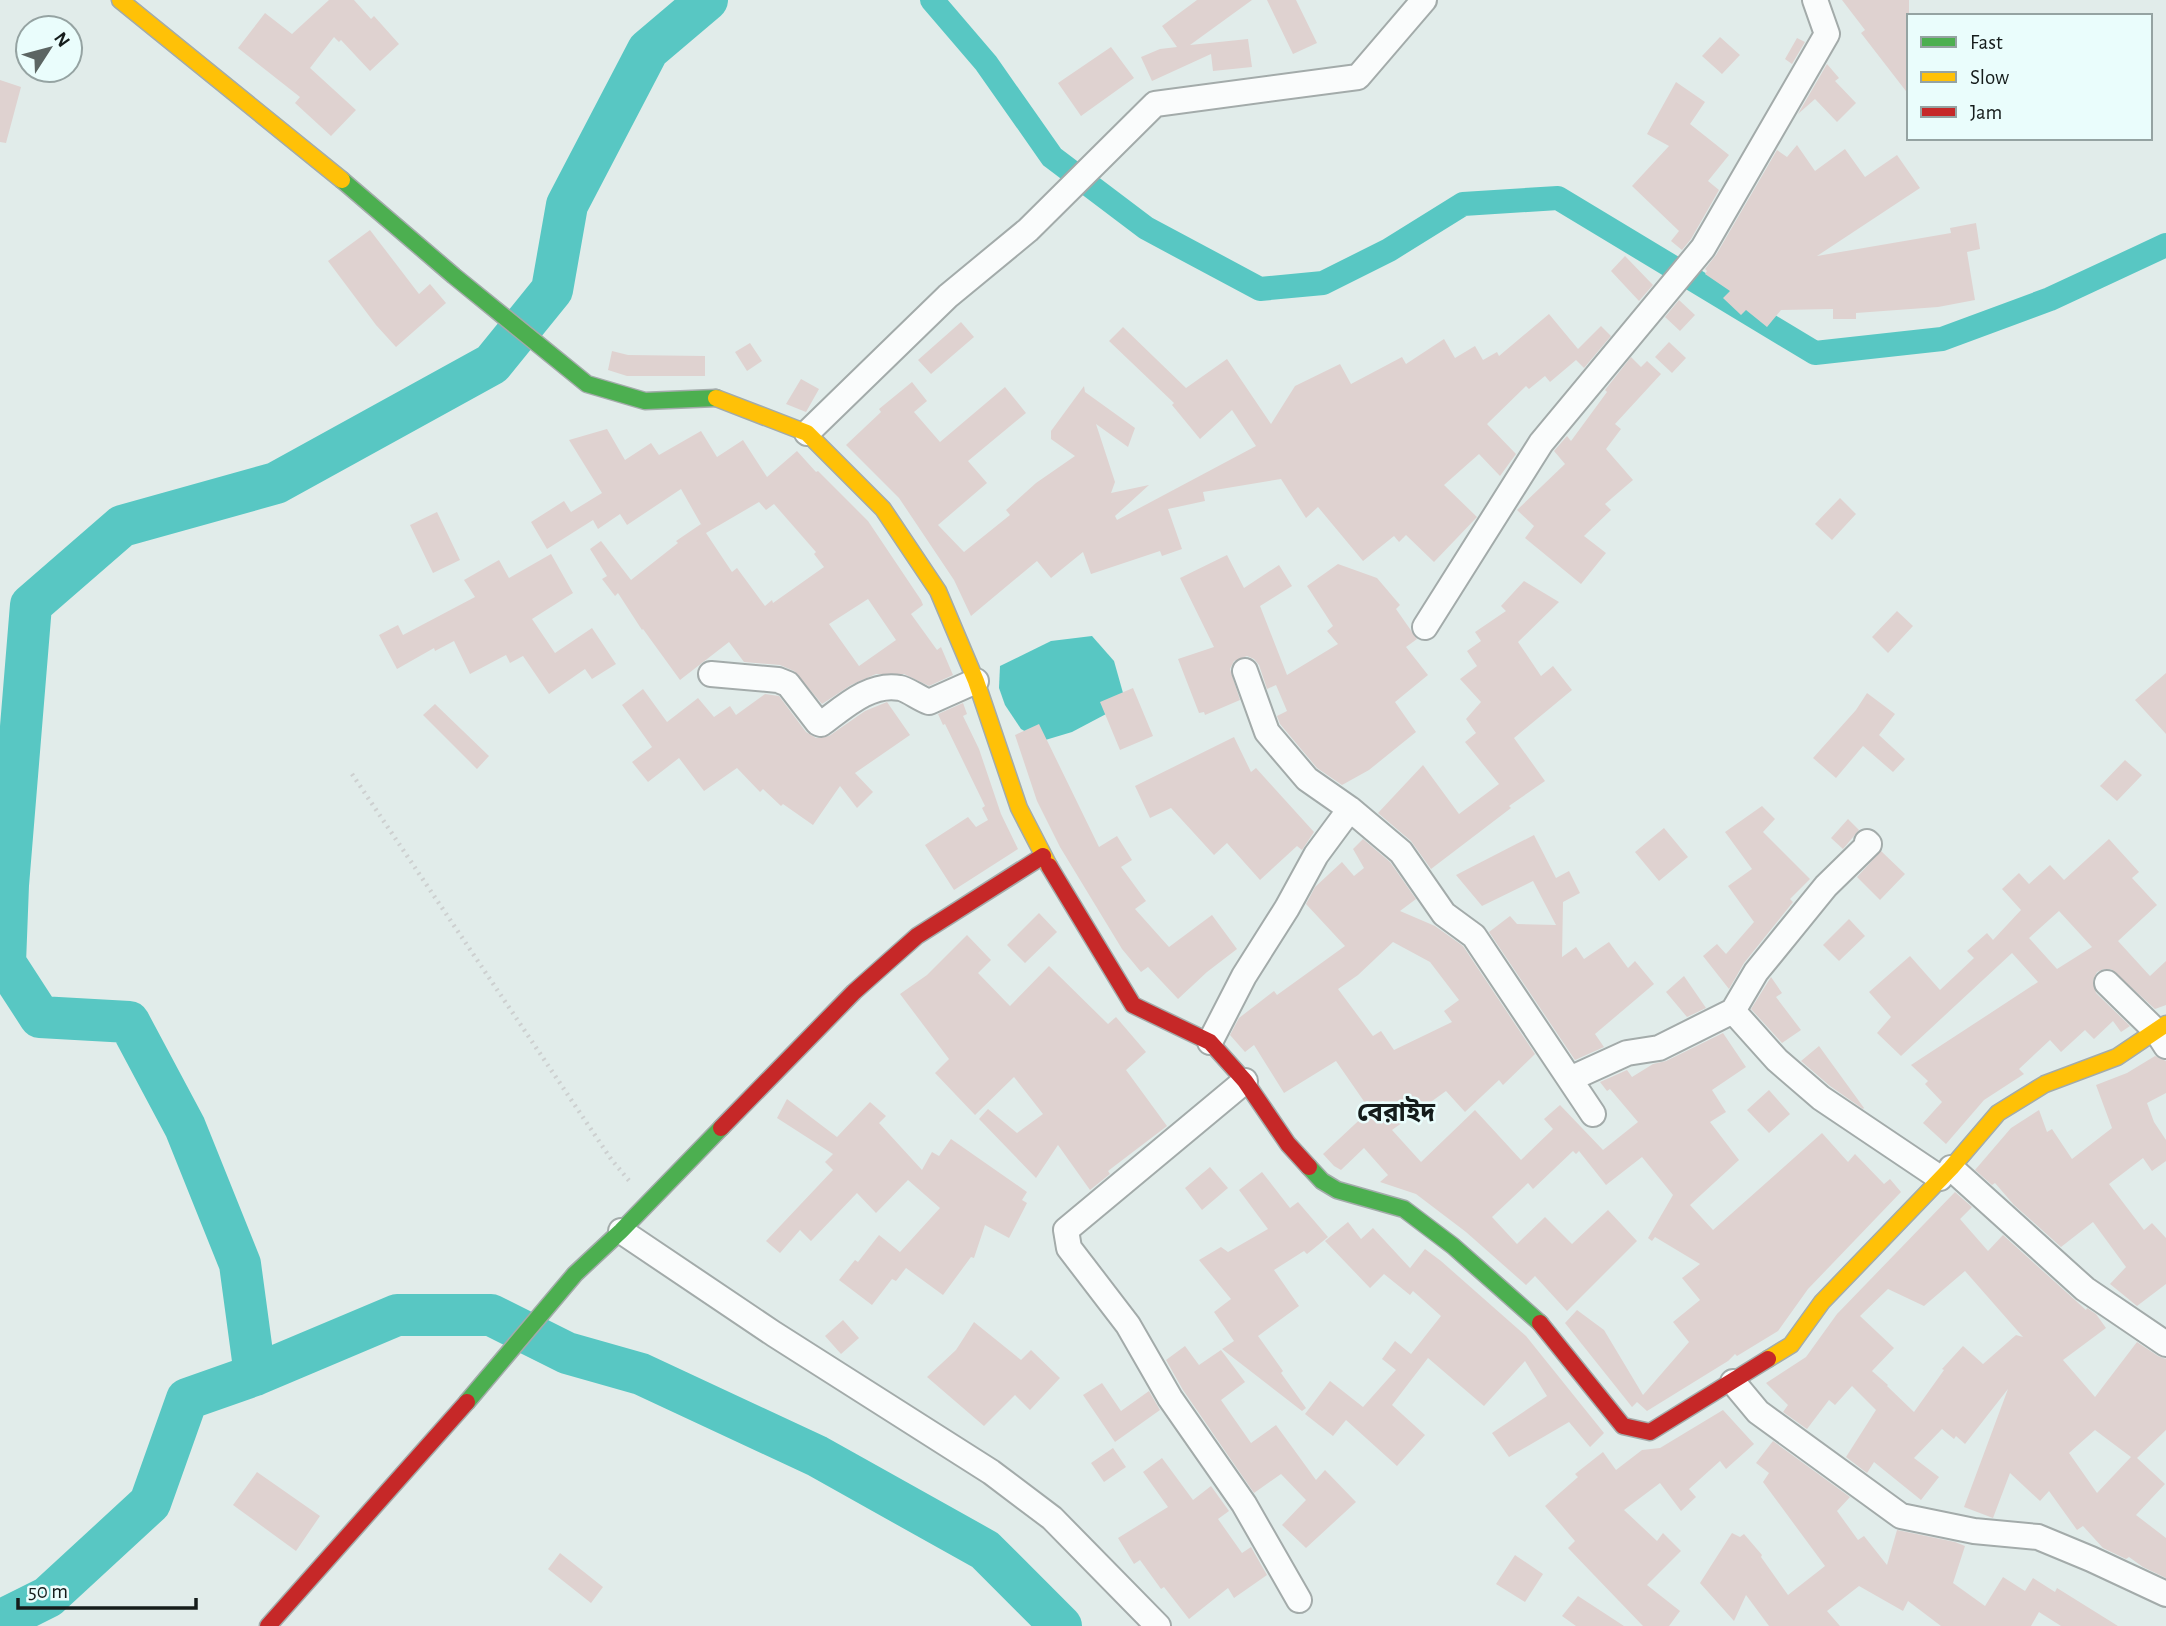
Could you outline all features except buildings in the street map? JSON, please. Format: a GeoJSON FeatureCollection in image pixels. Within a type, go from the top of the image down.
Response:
{"type":"FeatureCollection","features":[{"type":"Feature","properties":{"kind":"street"},"geometry":{"type":"LineString","coordinates":[[120,0],[304,148],[454,276],[587,384],[645,401],[720,398],[807,433],[883,509],[938,591],[976,681],[1019,808],[1043,856],[1133,1005],[1210,1042],[1245,1081],[1288,1144],[1322,1181],[1337,1190],[1405,1209],[1453,1246],[1540,1323],[1623,1426],[1650,1432],[1791,1345],[1822,1302],[1945,1173],[1998,1113],[2045,1084],[2117,1057],[2163,1034],[2107,983]]}},
{"type":"Feature","properties":{"kind":"street"},"geometry":{"type":"LineString","coordinates":[[807,433],[948,296],[1028,230],[1155,104],[1358,77],[1424,0]]}},
{"type":"Feature","properties":{"kind":"street"},"geometry":{"type":"LineString","coordinates":[[1425,627],[1541,443],[1703,248],[1827,34],[1815,0]]}},
{"type":"Feature","properties":{"kind":"street"},"geometry":{"type":"LineString","coordinates":[[1245,671],[1267,732],[1307,779],[1350,809],[1401,852],[1444,914],[1474,936],[1593,1114]]}},
{"type":"Feature","properties":{"kind":"street"},"geometry":{"type":"LineString","coordinates":[[711,674],[778,680],[788,684],[821,724],[858,697],[881,688],[902,688],[929,702],[976,681]]}},
{"type":"Feature","properties":{"kind":"street"},"geometry":{"type":"LineString","coordinates":[[1210,1042],[1244,976],[1287,908],[1315,855],[1350,809]]}},
{"type":"Feature","properties":{"kind":"street"},"geometry":{"type":"LineString","coordinates":[[1570,1079],[1627,1053],[1658,1048],[1733,1011],[1756,972],[1826,886],[1869,844],[1867,842]]}},
{"type":"Feature","properties":{"kind":"street"},"geometry":{"type":"LineString","coordinates":[[268,1626],[485,1381],[575,1274],[621,1231],[853,992],[917,936],[1043,856]]}},
{"type":"Feature","properties":{"kind":"street"},"geometry":{"type":"LineString","coordinates":[[1733,1011],[1777,1060],[1821,1098],[1945,1173],[2085,1289],[2166,1345]]}},
{"type":"Feature","properties":{"kind":"street"},"geometry":{"type":"LineString","coordinates":[[1245,1081],[1066,1230],[1069,1248],[1128,1325],[1170,1398],[1244,1504],[1299,1600]]}},
{"type":"Feature","properties":{"kind":"street"},"geometry":{"type":"LineString","coordinates":[[621,1231],[774,1334],[991,1472],[1052,1518],[1158,1626]]}},
{"type":"Feature","properties":{"kind":"street"},"geometry":{"type":"LineString","coordinates":[[1733,1382],[1758,1412],[1901,1516],[1974,1531],[2038,1538],[2166,1594]]}},
{"type":"Feature","properties":{"kind":"path"},"geometry":{"type":"LineString","coordinates":[[352,774],[611,1159],[647,1202]]}},
{"type":"Feature","properties":{"kind":"water"},"geometry":{"type":"Polygon","coordinates":[[[1092,636],[1114,661],[1123,693],[1108,713],[1072,732],[1042,741],[1021,729],[1005,705],[999,688],[1000,666],[1051,641],[1092,636]]]}},
{"type":"Feature","properties":{"kind":"waterway"},"geometry":{"type":"LineString","coordinates":[[255,1375],[240,1264],[185,1127],[129,1022],[40,1017],[5,963],[8,885],[31,605],[122,526],[276,483],[492,364],[552,290],[567,205],[648,50],[707,0]]}},
{"type":"Feature","properties":{"kind":"waterway"},"geometry":{"type":"LineString","coordinates":[[932,0],[986,63],[1052,157],[1146,228],[1260,289],[1323,283],[1389,250],[1463,204],[1558,198],[1815,353],[1942,339],[2050,299],[2166,245]]}},
{"type":"Feature","properties":{"kind":"waterway"},"geometry":{"type":"LineString","coordinates":[[0,1621],[48,1597],[150,1503],[187,1399],[255,1375],[397,1315],[491,1315],[567,1353],[641,1374],[817,1456],[985,1550],[1061,1626]]}},
{"type":"Feature","properties":{"kind":"traffic: fast"},"geometry":{"type":"LineString","coordinates":[[342,180],[454,276],[587,384],[645,401],[716,398]]}},
{"type":"Feature","properties":{"kind":"traffic: fast"},"geometry":{"type":"LineString","coordinates":[[467,1402],[575,1274],[621,1231],[721,1128]]}},
{"type":"Feature","properties":{"kind":"traffic: fast"},"geometry":{"type":"LineString","coordinates":[[1309,1167],[1322,1181],[1337,1190],[1404,1209],[1453,1246],[1540,1323]]}},
{"type":"Feature","properties":{"kind":"traffic: slow"},"geometry":{"type":"LineString","coordinates":[[120,0],[342,180]]}},
{"type":"Feature","properties":{"kind":"traffic: slow"},"geometry":{"type":"LineString","coordinates":[[716,398],[807,433],[883,509],[938,591],[976,681],[1019,808],[1049,866]]}},
{"type":"Feature","properties":{"kind":"traffic: slow"},"geometry":{"type":"LineString","coordinates":[[1768,1359],[1791,1345],[1822,1302],[1951,1168],[1998,1113],[2045,1084],[2117,1057],[2166,1024]]}},
{"type":"Feature","properties":{"kind":"traffic: jam"},"geometry":{"type":"LineString","coordinates":[[721,1128],[854,992],[917,936],[1043,856]]}},
{"type":"Feature","properties":{"kind":"traffic: jam"},"geometry":{"type":"LineString","coordinates":[[1049,866],[1133,1005],[1210,1042],[1245,1081],[1288,1144],[1309,1167]]}},
{"type":"Feature","properties":{"kind":"traffic: jam"},"geometry":{"type":"LineString","coordinates":[[1540,1323],[1623,1426],[1650,1432],[1768,1359]]}},
{"type":"Feature","properties":{"kind":"traffic: jam"},"geometry":{"type":"LineString","coordinates":[[268,1626],[467,1402]]}},
{"type":"Feature","properties":{"kind":"district","name":"বেরাইদ"},"geometry":{"type":"Point","coordinates":[1396,1112]}}]}
